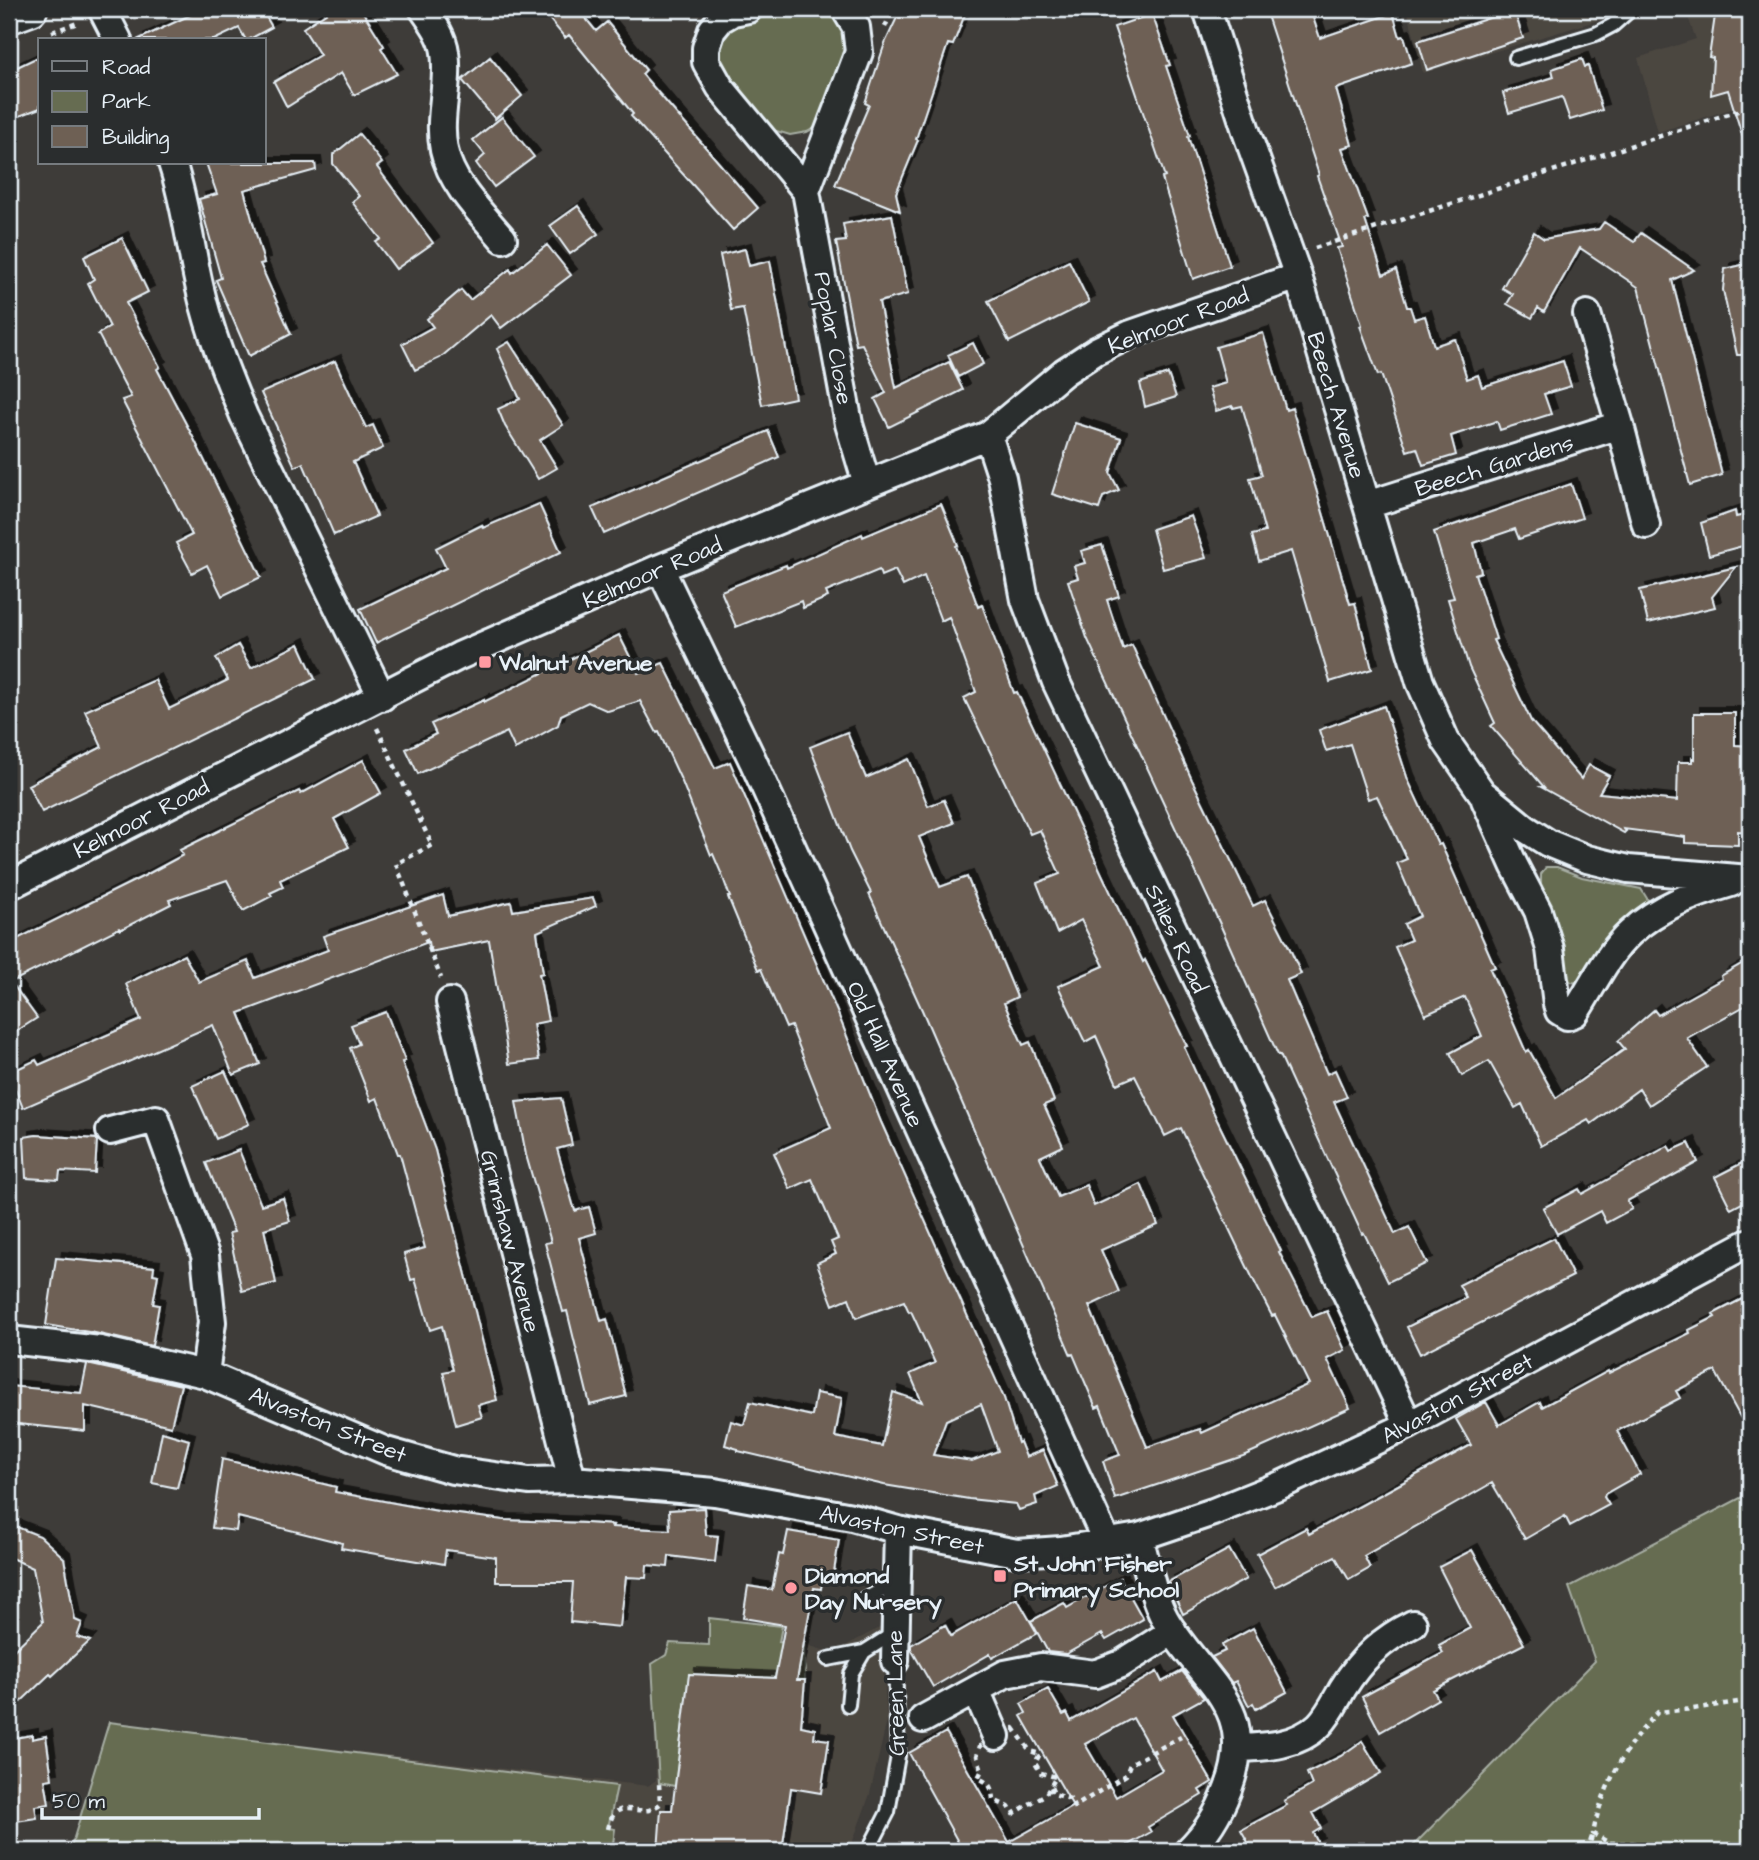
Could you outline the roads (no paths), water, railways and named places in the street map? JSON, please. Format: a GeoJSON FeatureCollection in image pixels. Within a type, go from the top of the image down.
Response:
{"type":"FeatureCollection","features":[{"type":"Feature","properties":{"kind":"street"},"geometry":{"type":"LineString","coordinates":[[424,9],[440,34],[445,51],[441,120],[443,148],[449,167],[465,193],[503,239]]}},
{"type":"Feature","properties":{"kind":"street","name":"Poplar Close"},"geometry":{"type":"LineString","coordinates":[[748,9],[733,12],[720,19],[712,30],[706,48],[706,62],[720,87],[806,191],[849,424],[867,484]]}},
{"type":"Feature","properties":{"kind":"street"},"geometry":{"type":"LineString","coordinates":[[806,191],[859,52],[856,27],[845,9]]}},
{"type":"Feature","properties":{"kind":"street","name":"Beech Avenue"},"geometry":{"type":"LineString","coordinates":[[1208,9],[1247,134],[1294,266],[1420,682],[1446,741],[1482,793],[1538,911],[1550,949],[1559,1011],[1567,1016],[1575,1013],[1615,951],[1628,935],[1648,919],[1669,905],[1746,879]]}},
{"type":"Feature","properties":{"kind":"street"},"geometry":{"type":"LineString","coordinates":[[103,11],[117,38]]}},
{"type":"Feature","properties":{"kind":"street"},"geometry":{"type":"LineString","coordinates":[[9,17],[39,21]]}},
{"type":"Feature","properties":{"kind":"street"},"geometry":{"type":"LineString","coordinates":[[172,164],[200,288],[225,369],[374,701]]}},
{"type":"Feature","properties":{"kind":"street","name":"Kelmoor Road"},"geometry":{"type":"LineString","coordinates":[[9,886],[459,656],[660,568],[988,435],[1064,372],[1096,351],[1294,266]]}},
{"type":"Feature","properties":{"kind":"street"},"geometry":{"type":"LineString","coordinates":[[1587,314],[1646,525]]}},
{"type":"Feature","properties":{"kind":"street","name":"Beech Gardens"},"geometry":{"type":"LineString","coordinates":[[1367,505],[1620,425]]}},
{"type":"Feature","properties":{"kind":"street","name":"Stiles Road"},"geometry":{"type":"LineString","coordinates":[[988,435],[1002,478],[1025,600],[1056,682],[1409,1425]]}},
{"type":"Feature","properties":{"kind":"street","name":"Old Hall Avenue"},"geometry":{"type":"LineString","coordinates":[[660,568],[753,761],[1107,1543]]}},
{"type":"Feature","properties":{"kind":"street","name":"Beech Avenue"},"geometry":{"type":"LineString","coordinates":[[1482,793],[1526,829],[1548,843],[1587,859],[1628,869],[1746,879]]}},
{"type":"Feature","properties":{"kind":"street","name":"Grimshaw Avenue"},"geometry":{"type":"LineString","coordinates":[[450,1002],[572,1480]]}},
{"type":"Feature","properties":{"kind":"street"},"geometry":{"type":"LineString","coordinates":[[110,1131],[156,1119],[205,1255],[212,1322],[205,1374]]}},
{"type":"Feature","properties":{"kind":"street","name":"Alvaston Street"},"geometry":{"type":"LineString","coordinates":[[9,1340],[100,1350],[205,1374],[386,1451],[453,1470],[528,1481],[572,1480],[715,1492],[852,1517],[898,1530],[1017,1553],[1139,1537],[1283,1484],[1409,1425],[1750,1242]]}},
{"type":"Feature","properties":{"kind":"street","name":"Green Lane"},"geometry":{"type":"LineString","coordinates":[[895,1661],[898,1530]]}},
{"type":"Feature","properties":{"kind":"street"},"geometry":{"type":"LineString","coordinates":[[1139,1537],[1164,1616],[1221,1696],[1234,1718],[1238,1734],[1234,1772],[1217,1815],[1203,1836],[1188,1851]]}},
{"type":"Feature","properties":{"kind":"street"},"geometry":{"type":"LineString","coordinates":[[1238,1748],[1273,1747],[1303,1737],[1320,1724],[1365,1657],[1393,1634],[1413,1624]]}},
{"type":"Feature","properties":{"kind":"street"},"geometry":{"type":"LineString","coordinates":[[923,1718],[1004,1674],[1041,1667],[1095,1674],[1121,1664],[1173,1631]]}},
{"type":"Feature","properties":{"kind":"street"},"geometry":{"type":"LineString","coordinates":[[976,1689],[996,1736]]}},
{"type":"Feature","properties":{"kind":"lane"},"geometry":{"type":"LineString","coordinates":[[1516,58],[1596,34],[1613,25],[1631,9]]}},
{"type":"Feature","properties":{"kind":"lane"},"geometry":{"type":"LineString","coordinates":[[859,1602],[896,1582]]}},
{"type":"Feature","properties":{"kind":"lane"},"geometry":{"type":"LineString","coordinates":[[828,1659],[864,1652],[894,1633]]}},
{"type":"Feature","properties":{"kind":"lane"},"geometry":{"type":"LineString","coordinates":[[848,1705],[851,1674],[864,1652]]}},
{"type":"Feature","properties":{"kind":"lane","name":"Green Lane"},"geometry":{"type":"LineString","coordinates":[[869,1851],[888,1812],[898,1756],[895,1661]]}},
{"type":"Feature","properties":{"kind":"place","name":"Walnut Avenue"},"geometry":{"type":"Point","coordinates":[485,662]}},
{"type":"Feature","properties":{"kind":"place","name":"St John Fisher Primary School"},"geometry":{"type":"Point","coordinates":[1000,1576]}},
{"type":"Feature","properties":{"kind":"place","name":"Diamond Day Nursery"},"geometry":{"type":"Point","coordinates":[791,1588]}}]}
